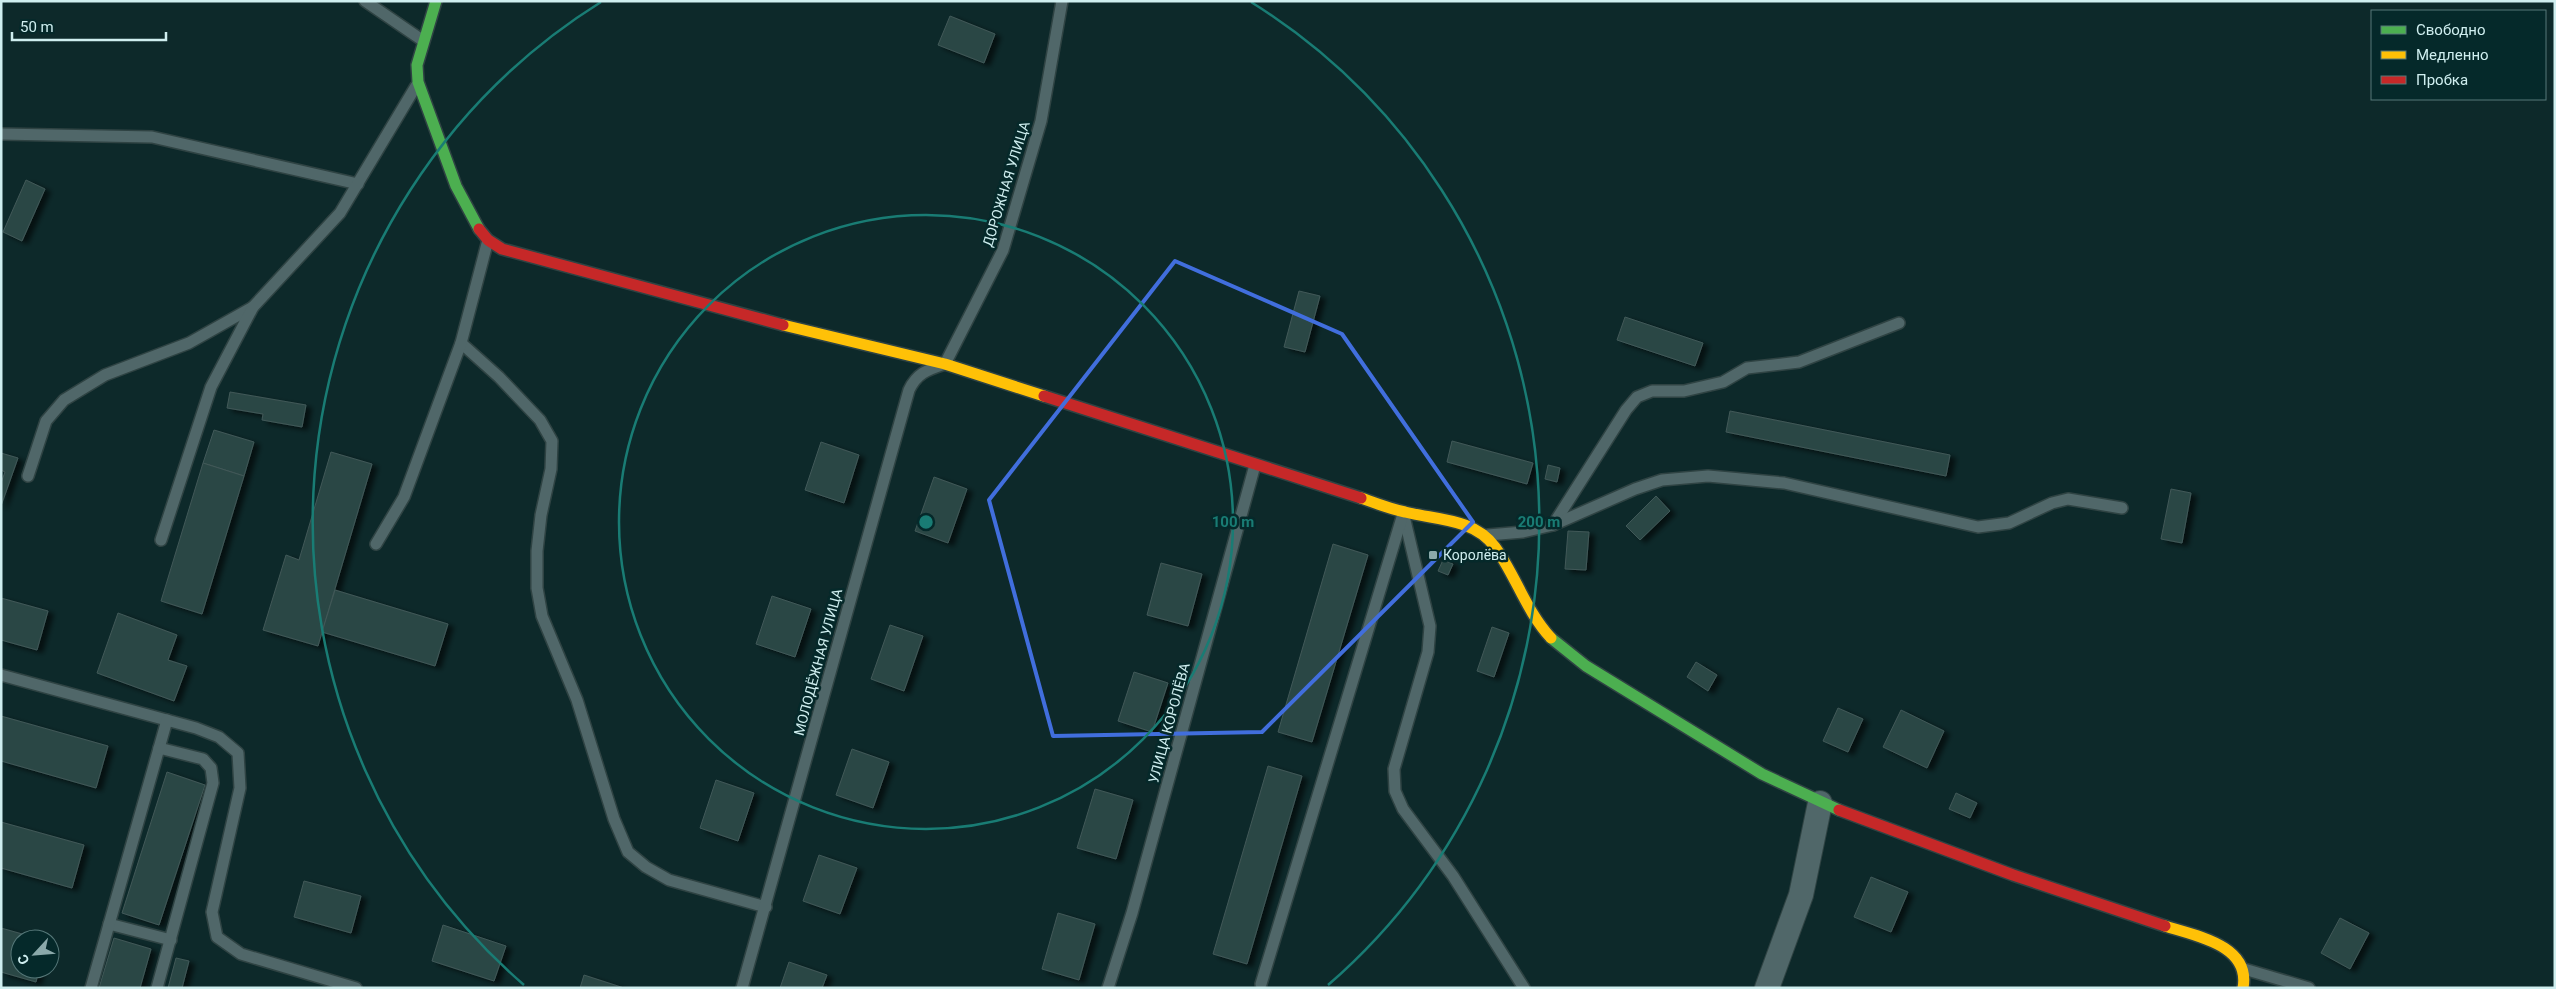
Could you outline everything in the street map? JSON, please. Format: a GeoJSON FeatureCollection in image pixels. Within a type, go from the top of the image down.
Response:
{"type":"FeatureCollection","features":[{"type":"Feature","properties":{"kind":"street"},"geometry":{"type":"LineString","coordinates":[[436,1],[422,40],[417,65],[418,82],[461,195],[477,226],[488,240],[502,249],[608,276],[719,310],[945,364],[1403,512],[1468,525],[1484,535],[1495,547],[1537,623],[1554,642],[1586,666],[1762,774],[1820,803],[2013,875],[2214,942],[2227,948],[2238,958],[2244,969],[2243,988]]}},
{"type":"Feature","properties":{"kind":"street"},"geometry":{"type":"LineString","coordinates":[[1767,988],[1801,895],[1820,803]]}},
{"type":"Feature","properties":{"kind":"lane"},"geometry":{"type":"LineString","coordinates":[[365,1],[422,40]]}},
{"type":"Feature","properties":{"kind":"lane","name":"ДОРОЖНАЯ УЛИЦА"},"geometry":{"type":"LineString","coordinates":[[945,364],[1003,250],[1041,121],[1062,1]]}},
{"type":"Feature","properties":{"kind":"lane"},"geometry":{"type":"LineString","coordinates":[[161,540],[211,387],[252,307],[340,213],[418,82]]}},
{"type":"Feature","properties":{"kind":"lane"},"geometry":{"type":"LineString","coordinates":[[1,134],[17,136],[85,134],[152,137],[358,184]]}},
{"type":"Feature","properties":{"kind":"lane"},"geometry":{"type":"LineString","coordinates":[[376,544],[404,497],[461,343],[488,240]]}},
{"type":"Feature","properties":{"kind":"lane"},"geometry":{"type":"LineString","coordinates":[[28,476],[46,421],[64,400],[105,375],[189,343],[252,307]]}},
{"type":"Feature","properties":{"kind":"lane"},"geometry":{"type":"LineString","coordinates":[[1553,525],[1626,410],[1637,397],[1652,391],[1684,390],[1723,382],[1747,368],[1799,362],[1899,323]]}},
{"type":"Feature","properties":{"kind":"lane"},"geometry":{"type":"LineString","coordinates":[[461,343],[499,377],[540,420],[552,441],[551,469],[541,515],[537,551],[537,588],[542,616],[577,700],[614,819],[628,852],[646,867],[669,880],[766,907]]}},
{"type":"Feature","properties":{"kind":"lane","name":"МОЛОДЁЖНАЯ УЛИЦА"},"geometry":{"type":"LineString","coordinates":[[742,988],[908,390],[914,379],[922,372],[945,364]]}},
{"type":"Feature","properties":{"kind":"lane","name":"УЛИЦА КОРОЛЁВА"},"geometry":{"type":"LineString","coordinates":[[1108,988],[1132,914],[1255,465]]}},
{"type":"Feature","properties":{"kind":"lane"},"geometry":{"type":"LineString","coordinates":[[1484,535],[1523,532],[1553,525],[1635,489],[1662,480],[1708,476],[1784,483],[1978,527],[2009,524],[2052,503],[2068,499],[2122,508]]}},
{"type":"Feature","properties":{"kind":"lane"},"geometry":{"type":"LineString","coordinates":[[1261,984],[1403,512]]}},
{"type":"Feature","properties":{"kind":"lane"},"geometry":{"type":"LineString","coordinates":[[1403,512],[1430,626],[1428,652],[1394,769],[1395,791],[1403,809],[1453,876],[1524,988]]}},
{"type":"Feature","properties":{"kind":"lane"},"geometry":{"type":"LineString","coordinates":[[1,675],[167,720],[219,737],[238,753],[240,788],[212,912],[217,937],[241,954],[356,988]]}},
{"type":"Feature","properties":{"kind":"lane"},"geometry":{"type":"LineString","coordinates":[[91,988],[167,720]]}},
{"type":"Feature","properties":{"kind":"lane"},"geometry":{"type":"LineString","coordinates":[[157,988],[213,783],[211,768],[202,759],[159,748]]}},
{"type":"Feature","properties":{"kind":"lane"},"geometry":{"type":"LineString","coordinates":[[109,924],[171,940]]}},
{"type":"Feature","properties":{"kind":"lane"},"geometry":{"type":"LineString","coordinates":[[2244,969],[2309,988]]}},
{"type":"Feature","properties":{"kind":"highlighted area"},"geometry":{"type":"Polygon","coordinates":[[[1175,261],[1342,334],[1473,522],[1262,732],[1053,736],[989,500],[1175,261]]]}},
{"type":"Feature","properties":{"kind":"building"},"geometry":{"type":"Polygon","coordinates":[[[950,16],[995,34],[984,63],[938,45],[950,16]]]}},
{"type":"Feature","properties":{"kind":"building"},"geometry":{"type":"Polygon","coordinates":[[[26,180],[45,189],[22,241],[3,232],[26,180]]]}},
{"type":"Feature","properties":{"kind":"building"},"geometry":{"type":"Polygon","coordinates":[[[1299,291],[1320,296],[1305,352],[1284,347],[1299,291]]]}},
{"type":"Feature","properties":{"kind":"building"},"geometry":{"type":"Polygon","coordinates":[[[1625,317],[1703,343],[1695,366],[1617,340],[1625,317]]]}},
{"type":"Feature","properties":{"kind":"building"},"geometry":{"type":"Polygon","coordinates":[[[230,392],[306,405],[302,427],[262,420],[263,414],[227,408],[230,392]]]}},
{"type":"Feature","properties":{"kind":"building"},"geometry":{"type":"Polygon","coordinates":[[[1730,411],[1950,455],[1946,476],[1726,432],[1730,411]]]}},
{"type":"Feature","properties":{"kind":"building"},"geometry":{"type":"Polygon","coordinates":[[[214,430],[254,442],[244,476],[203,463],[214,430]]]}},
{"type":"Feature","properties":{"kind":"building"},"geometry":{"type":"Polygon","coordinates":[[[1452,441],[1533,463],[1527,484],[1447,462],[1452,441]]]}},
{"type":"Feature","properties":{"kind":"building"},"geometry":{"type":"Polygon","coordinates":[[[821,442],[859,455],[844,503],[805,490],[821,442]]]}},
{"type":"Feature","properties":{"kind":"building"},"geometry":{"type":"Polygon","coordinates":[[[331,452],[372,464],[318,646],[263,630],[286,555],[299,560],[331,452]]]}},
{"type":"Feature","properties":{"kind":"building"},"geometry":{"type":"Polygon","coordinates":[[[1,453],[18,458],[1,506],[1,483],[5,472],[1,470],[1,453]]]}},
{"type":"Feature","properties":{"kind":"building"},"geometry":{"type":"Polygon","coordinates":[[[203,463],[244,476],[202,614],[161,601],[203,463]]]}},
{"type":"Feature","properties":{"kind":"building"},"geometry":{"type":"Polygon","coordinates":[[[1548,465],[1560,468],[1557,482],[1545,479],[1548,465]]]}},
{"type":"Feature","properties":{"kind":"building"},"geometry":{"type":"Polygon","coordinates":[[[934,477],[967,489],[948,543],[915,531],[934,477]]]}},
{"type":"Feature","properties":{"kind":"building"},"geometry":{"type":"Polygon","coordinates":[[[2171,489],[2191,493],[2182,543],[2161,539],[2171,489]]]}},
{"type":"Feature","properties":{"kind":"building"},"geometry":{"type":"Polygon","coordinates":[[[1656,496],[1670,511],[1640,540],[1626,526],[1656,496]]]}},
{"type":"Feature","properties":{"kind":"building"},"geometry":{"type":"Polygon","coordinates":[[[1568,531],[1589,532],[1586,570],[1565,569],[1568,531]]]}},
{"type":"Feature","properties":{"kind":"building"},"geometry":{"type":"Polygon","coordinates":[[[1333,544],[1368,555],[1312,742],[1278,732],[1333,544]]]}},
{"type":"Feature","properties":{"kind":"building"},"geometry":{"type":"Polygon","coordinates":[[[1443,560],[1453,564],[1448,575],[1438,571],[1443,560]]]}},
{"type":"Feature","properties":{"kind":"building"},"geometry":{"type":"Polygon","coordinates":[[[1161,563],[1202,574],[1188,626],[1147,615],[1161,563]]]}},
{"type":"Feature","properties":{"kind":"building"},"geometry":{"type":"Polygon","coordinates":[[[335,590],[448,624],[435,666],[322,632],[335,590]]]}},
{"type":"Feature","properties":{"kind":"building"},"geometry":{"type":"Polygon","coordinates":[[[772,596],[811,609],[795,657],[756,644],[772,596]]]}},
{"type":"Feature","properties":{"kind":"building"},"geometry":{"type":"Polygon","coordinates":[[[1,598],[48,611],[37,650],[1,640],[1,598]]]}},
{"type":"Feature","properties":{"kind":"building"},"geometry":{"type":"Polygon","coordinates":[[[118,613],[177,635],[168,660],[187,666],[174,701],[97,673],[118,613]]]}},
{"type":"Feature","properties":{"kind":"building"},"geometry":{"type":"Polygon","coordinates":[[[890,625],[923,636],[904,691],[871,679],[890,625]]]}},
{"type":"Feature","properties":{"kind":"building"},"geometry":{"type":"Polygon","coordinates":[[[1492,627],[1509,633],[1494,677],[1477,671],[1492,627]]]}},
{"type":"Feature","properties":{"kind":"building"},"geometry":{"type":"Polygon","coordinates":[[[1696,662],[1717,675],[1708,691],[1687,677],[1696,662]]]}},
{"type":"Feature","properties":{"kind":"building"},"geometry":{"type":"Polygon","coordinates":[[[1134,672],[1168,683],[1152,732],[1118,721],[1134,672]]]}},
{"type":"Feature","properties":{"kind":"building"},"geometry":{"type":"Polygon","coordinates":[[[1838,708],[1863,719],[1848,752],[1823,741],[1838,708]]]}},
{"type":"Feature","properties":{"kind":"building"},"geometry":{"type":"Polygon","coordinates":[[[1901,710],[1944,731],[1927,768],[1883,747],[1901,710]]]}},
{"type":"Feature","properties":{"kind":"building"},"geometry":{"type":"Polygon","coordinates":[[[1,716],[108,746],[96,788],[1,761],[1,716]]]}},
{"type":"Feature","properties":{"kind":"building"},"geometry":{"type":"Polygon","coordinates":[[[852,749],[889,762],[873,808],[836,795],[852,749]]]}},
{"type":"Feature","properties":{"kind":"building"},"geometry":{"type":"Polygon","coordinates":[[[1268,766],[1302,776],[1247,964],[1213,954],[1268,766]]]}},
{"type":"Feature","properties":{"kind":"building"},"geometry":{"type":"Polygon","coordinates":[[[167,772],[205,785],[159,925],[122,913],[167,772]]]}},
{"type":"Feature","properties":{"kind":"building"},"geometry":{"type":"Polygon","coordinates":[[[716,780],[754,793],[738,841],[700,828],[716,780]]]}},
{"type":"Feature","properties":{"kind":"building"},"geometry":{"type":"Polygon","coordinates":[[[1095,789],[1133,800],[1116,859],[1077,848],[1095,789]]]}},
{"type":"Feature","properties":{"kind":"building"},"geometry":{"type":"Polygon","coordinates":[[[1956,793],[1977,803],[1970,818],[1949,809],[1956,793]]]}},
{"type":"Feature","properties":{"kind":"building"},"geometry":{"type":"Polygon","coordinates":[[[1,822],[84,845],[72,888],[1,868],[1,822]]]}},
{"type":"Feature","properties":{"kind":"building"},"geometry":{"type":"Polygon","coordinates":[[[819,855],[857,868],[840,914],[803,901],[819,855]]]}},
{"type":"Feature","properties":{"kind":"building"},"geometry":{"type":"Polygon","coordinates":[[[1871,877],[1908,892],[1891,932],[1854,917],[1871,877]]]}},
{"type":"Feature","properties":{"kind":"building"},"geometry":{"type":"Polygon","coordinates":[[[304,881],[361,896],[351,933],[294,917],[304,881]]]}},
{"type":"Feature","properties":{"kind":"building"},"geometry":{"type":"Polygon","coordinates":[[[1058,913],[1095,924],[1079,980],[1042,969],[1058,913]]]}},
{"type":"Feature","properties":{"kind":"building"},"geometry":{"type":"Polygon","coordinates":[[[2340,918],[2369,933],[2350,969],[2321,953],[2340,918]]]}},
{"type":"Feature","properties":{"kind":"building"},"geometry":{"type":"Polygon","coordinates":[[[443,925],[506,946],[494,981],[432,961],[443,925]]]}},
{"type":"Feature","properties":{"kind":"building"},"geometry":{"type":"Polygon","coordinates":[[[1,928],[10,931],[10,975],[1,972],[1,928]]]}},
{"type":"Feature","properties":{"kind":"building"},"geometry":{"type":"Polygon","coordinates":[[[114,938],[151,949],[140,988],[99,988],[114,938]]]}},
{"type":"Feature","properties":{"kind":"building"},"geometry":{"type":"Polygon","coordinates":[[[176,958],[189,961],[182,988],[168,988],[176,958]]]}},
{"type":"Feature","properties":{"kind":"building"},"geometry":{"type":"Polygon","coordinates":[[[789,962],[827,975],[822,988],[780,988],[789,962]]]}},
{"type":"Feature","properties":{"kind":"building"},"geometry":{"type":"Polygon","coordinates":[[[584,975],[624,988],[580,988],[584,975]]]}},
{"type":"Feature","properties":{"kind":"building"},"geometry":{"type":"Polygon","coordinates":[[[26,979],[37,979],[36,982],[26,979]]]}},
{"type":"Feature","properties":{"kind":"traffic: fast"},"geometry":{"type":"LineString","coordinates":[[436,1],[417,65],[418,82],[456,186],[479,229]]}},
{"type":"Feature","properties":{"kind":"traffic: fast"},"geometry":{"type":"LineString","coordinates":[[1551,638],[1586,666],[1762,774],[1839,810]]}},
{"type":"Feature","properties":{"kind":"traffic: slow"},"geometry":{"type":"LineString","coordinates":[[783,325],[945,364],[1044,396]]}},
{"type":"Feature","properties":{"kind":"traffic: slow"},"geometry":{"type":"LineString","coordinates":[[1361,498],[1399,511],[1465,525],[1486,537],[1495,547],[1542,628],[1551,638]]}},
{"type":"Feature","properties":{"kind":"traffic: slow"},"geometry":{"type":"LineString","coordinates":[[2165,926],[2205,939],[2230,952],[2239,962],[2243,973],[2243,988]]}},
{"type":"Feature","properties":{"kind":"traffic: jam"},"geometry":{"type":"LineString","coordinates":[[479,229],[488,240],[502,249],[783,325]]}},
{"type":"Feature","properties":{"kind":"traffic: jam"},"geometry":{"type":"LineString","coordinates":[[1044,396],[1361,498]]}},
{"type":"Feature","properties":{"kind":"traffic: jam"},"geometry":{"type":"LineString","coordinates":[[1839,810],[2013,875],[2165,926]]}},
{"type":"Feature","properties":{"kind":"place","name":"Королёва"},"geometry":{"type":"Point","coordinates":[1433,555]}}]}
